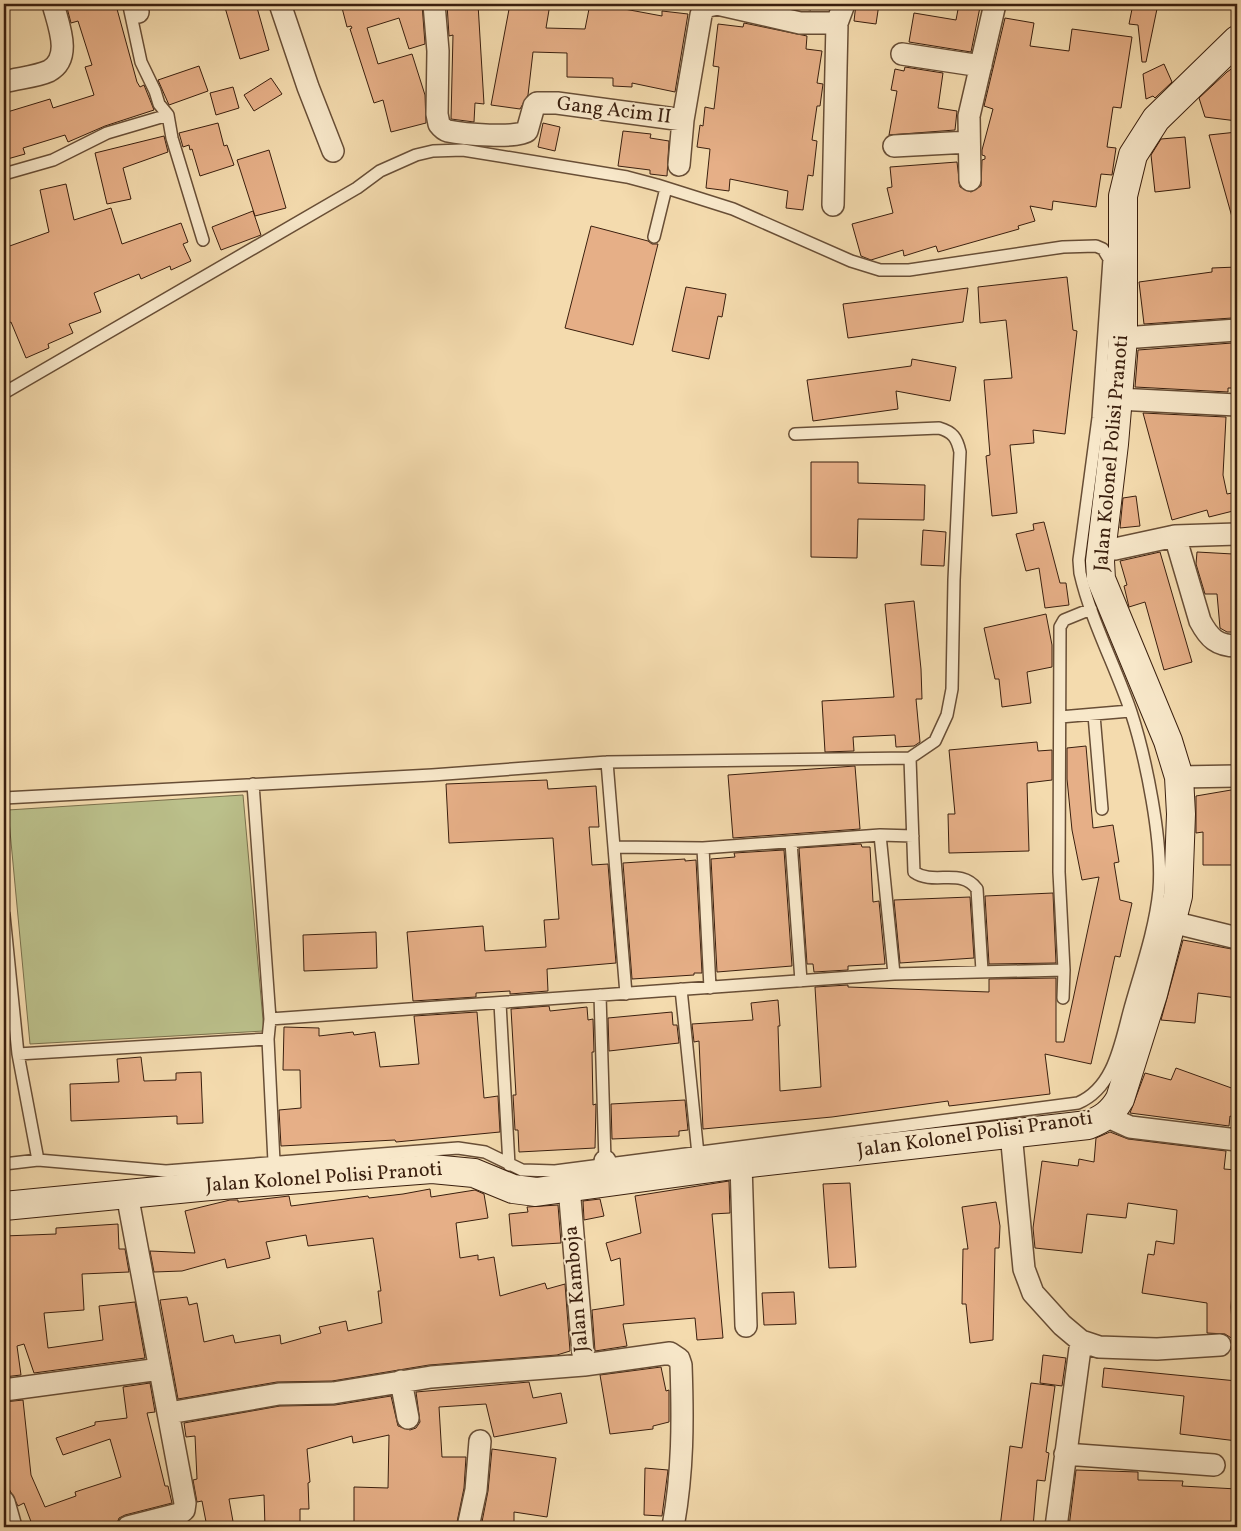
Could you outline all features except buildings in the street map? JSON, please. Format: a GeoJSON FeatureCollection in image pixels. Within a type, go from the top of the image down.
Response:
{"type":"FeatureCollection","features":[{"type":"Feature","properties":{"kind":"street"},"geometry":{"type":"LineString","coordinates":[[4,82],[48,71],[57,64],[63,55],[53,4]]}},
{"type":"Feature","properties":{"kind":"street"},"geometry":{"type":"LineString","coordinates":[[280,4],[308,87],[333,151]]}},
{"type":"Feature","properties":{"kind":"street","name":"Gang Acim II"},"geometry":{"type":"LineString","coordinates":[[434,4],[438,51],[437,114],[442,129],[447,131],[520,135],[527,131],[534,106],[537,103],[556,103],[683,120],[702,5],[717,4],[800,23],[841,14],[833,205]]}},
{"type":"Feature","properties":{"kind":"street"},"geometry":{"type":"LineString","coordinates":[[970,180],[969,116],[995,4]]}},
{"type":"Feature","properties":{"kind":"street","name":"Jalan Kolonel Polisi Pranoti"},"geometry":{"type":"LineString","coordinates":[[4,1206],[432,1169],[474,1173],[523,1192],[536,1192],[741,1164],[1088,1124],[1106,1116],[1120,1099],[1153,994],[1178,896],[1179,873],[1179,777],[1158,714],[1101,578],[1100,561],[1123,338],[1123,196],[1133,155],[1156,119],[1237,40]]}},
{"type":"Feature","properties":{"kind":"street"},"geometry":{"type":"LineString","coordinates":[[902,54],[980,66]]}},
{"type":"Feature","properties":{"kind":"street"},"geometry":{"type":"LineString","coordinates":[[679,165],[683,120]]}},
{"type":"Feature","properties":{"kind":"street"},"geometry":{"type":"LineString","coordinates":[[894,146],[969,142]]}},
{"type":"Feature","properties":{"kind":"street"},"geometry":{"type":"LineString","coordinates":[[1123,338],[1237,330]]}},
{"type":"Feature","properties":{"kind":"street"},"geometry":{"type":"LineString","coordinates":[[1117,399],[1237,405]]}},
{"type":"Feature","properties":{"kind":"street"},"geometry":{"type":"LineString","coordinates":[[1115,549],[1175,536],[1237,534]]}},
{"type":"Feature","properties":{"kind":"street"},"geometry":{"type":"LineString","coordinates":[[1175,536],[1200,621],[1206,633],[1218,644],[1237,646]]}},
{"type":"Feature","properties":{"kind":"street"},"geometry":{"type":"LineString","coordinates":[[1179,777],[1237,776]]}},
{"type":"Feature","properties":{"kind":"street"},"geometry":{"type":"LineString","coordinates":[[1172,922],[1237,938]]}},
{"type":"Feature","properties":{"kind":"street"},"geometry":{"type":"LineString","coordinates":[[1106,1116],[1130,1128],[1237,1140]]}},
{"type":"Feature","properties":{"kind":"street"},"geometry":{"type":"LineString","coordinates":[[1011,1134],[1022,1258],[1028,1284],[1043,1304],[1081,1341],[1099,1347],[1183,1349],[1220,1345]]}},
{"type":"Feature","properties":{"kind":"street"},"geometry":{"type":"LineString","coordinates":[[741,1164],[746,1326]]}},
{"type":"Feature","properties":{"kind":"street","name":"Jalan Kamboja"},"geometry":{"type":"LineString","coordinates":[[569,1187],[584,1364],[670,1353],[679,1359],[681,1365],[683,1454],[673,1527]]}},
{"type":"Feature","properties":{"kind":"street"},"geometry":{"type":"LineString","coordinates":[[127,1194],[185,1503],[184,1510],[179,1514],[128,1527]]}},
{"type":"Feature","properties":{"kind":"street"},"geometry":{"type":"LineString","coordinates":[[1056,1527],[1081,1341]]}},
{"type":"Feature","properties":{"kind":"street"},"geometry":{"type":"LineString","coordinates":[[169,1413],[279,1394],[332,1393],[401,1381],[584,1364]]}},
{"type":"Feature","properties":{"kind":"street"},"geometry":{"type":"LineString","coordinates":[[4,1390],[160,1369]]}},
{"type":"Feature","properties":{"kind":"street"},"geometry":{"type":"LineString","coordinates":[[401,1381],[408,1418]]}},
{"type":"Feature","properties":{"kind":"street"},"geometry":{"type":"LineString","coordinates":[[468,1527],[476,1490],[480,1442]]}},
{"type":"Feature","properties":{"kind":"street"},"geometry":{"type":"LineString","coordinates":[[1065,1454],[1214,1464]]}},
{"type":"Feature","properties":{"kind":"street"},"geometry":{"type":"LineString","coordinates":[[4,1502],[11,1527]]}},
{"type":"Feature","properties":{"kind":"lane"},"geometry":{"type":"LineString","coordinates":[[134,6],[141,62],[159,104],[168,115],[172,138],[203,240]]}},
{"type":"Feature","properties":{"kind":"lane"},"geometry":{"type":"LineString","coordinates":[[4,174],[54,160],[107,133],[168,115]]}},
{"type":"Feature","properties":{"kind":"lane"},"geometry":{"type":"LineString","coordinates":[[4,393],[357,188],[380,171],[416,155],[433,151],[463,150],[627,176],[733,209],[851,261],[880,270],[909,270],[1063,247],[1096,246],[1103,249],[1109,259],[1102,373],[1079,560],[1082,580],[1091,609],[1130,711],[1148,782],[1160,872],[1156,912],[1119,1050],[1108,1075],[1096,1093],[1078,1103],[1058,1107],[923,1122],[698,1154],[537,1172],[509,1165],[485,1152],[458,1148],[166,1171],[38,1160],[4,1164]]}},
{"type":"Feature","properties":{"kind":"lane"},"geometry":{"type":"LineString","coordinates":[[654,238],[666,188]]}},
{"type":"Feature","properties":{"kind":"lane"},"geometry":{"type":"LineString","coordinates":[[4,798],[432,775],[607,762],[910,758],[935,742],[948,715],[952,689],[954,580],[960,452],[957,439],[949,431],[939,428],[795,434]]}},
{"type":"Feature","properties":{"kind":"lane"},"geometry":{"type":"LineString","coordinates":[[1063,998],[1064,970],[1059,872],[1060,627],[1064,620],[1091,609]]}},
{"type":"Feature","properties":{"kind":"lane"},"geometry":{"type":"LineString","coordinates":[[1060,718],[1130,711]]}},
{"type":"Feature","properties":{"kind":"lane"},"geometry":{"type":"LineString","coordinates":[[1094,715],[1102,809]]}},
{"type":"Feature","properties":{"kind":"lane"},"geometry":{"type":"LineString","coordinates":[[910,758],[914,872],[922,877],[963,878],[971,881],[976,889],[982,971]]}},
{"type":"Feature","properties":{"kind":"lane"},"geometry":{"type":"LineString","coordinates":[[607,762],[626,994]]}},
{"type":"Feature","properties":{"kind":"lane"},"geometry":{"type":"LineString","coordinates":[[253,784],[270,1019],[268,1039],[274,1162]]}},
{"type":"Feature","properties":{"kind":"lane"},"geometry":{"type":"LineString","coordinates":[[614,847],[703,848],[880,835],[913,836]]}},
{"type":"Feature","properties":{"kind":"lane"},"geometry":{"type":"LineString","coordinates":[[880,835],[894,974]]}},
{"type":"Feature","properties":{"kind":"lane"},"geometry":{"type":"LineString","coordinates":[[791,842],[801,981]]}},
{"type":"Feature","properties":{"kind":"lane"},"geometry":{"type":"LineString","coordinates":[[703,848],[710,988]]}},
{"type":"Feature","properties":{"kind":"lane"},"geometry":{"type":"LineString","coordinates":[[4,915],[18,1054],[38,1160]]}},
{"type":"Feature","properties":{"kind":"lane"},"geometry":{"type":"LineString","coordinates":[[270,1019],[894,974],[1064,970]]}},
{"type":"Feature","properties":{"kind":"lane"},"geometry":{"type":"LineString","coordinates":[[681,990],[698,1154]]}},
{"type":"Feature","properties":{"kind":"lane"},"geometry":{"type":"LineString","coordinates":[[600,996],[605,1163]]}},
{"type":"Feature","properties":{"kind":"lane"},"geometry":{"type":"LineString","coordinates":[[500,1002],[509,1165]]}},
{"type":"Feature","properties":{"kind":"lane"},"geometry":{"type":"LineString","coordinates":[[18,1054],[268,1039]]}},
{"type":"Feature","properties":{"kind":"green space"},"geometry":{"type":"Polygon","coordinates":[[[243,795],[264,1031],[30,1044],[8,810],[243,795]]]}}]}
